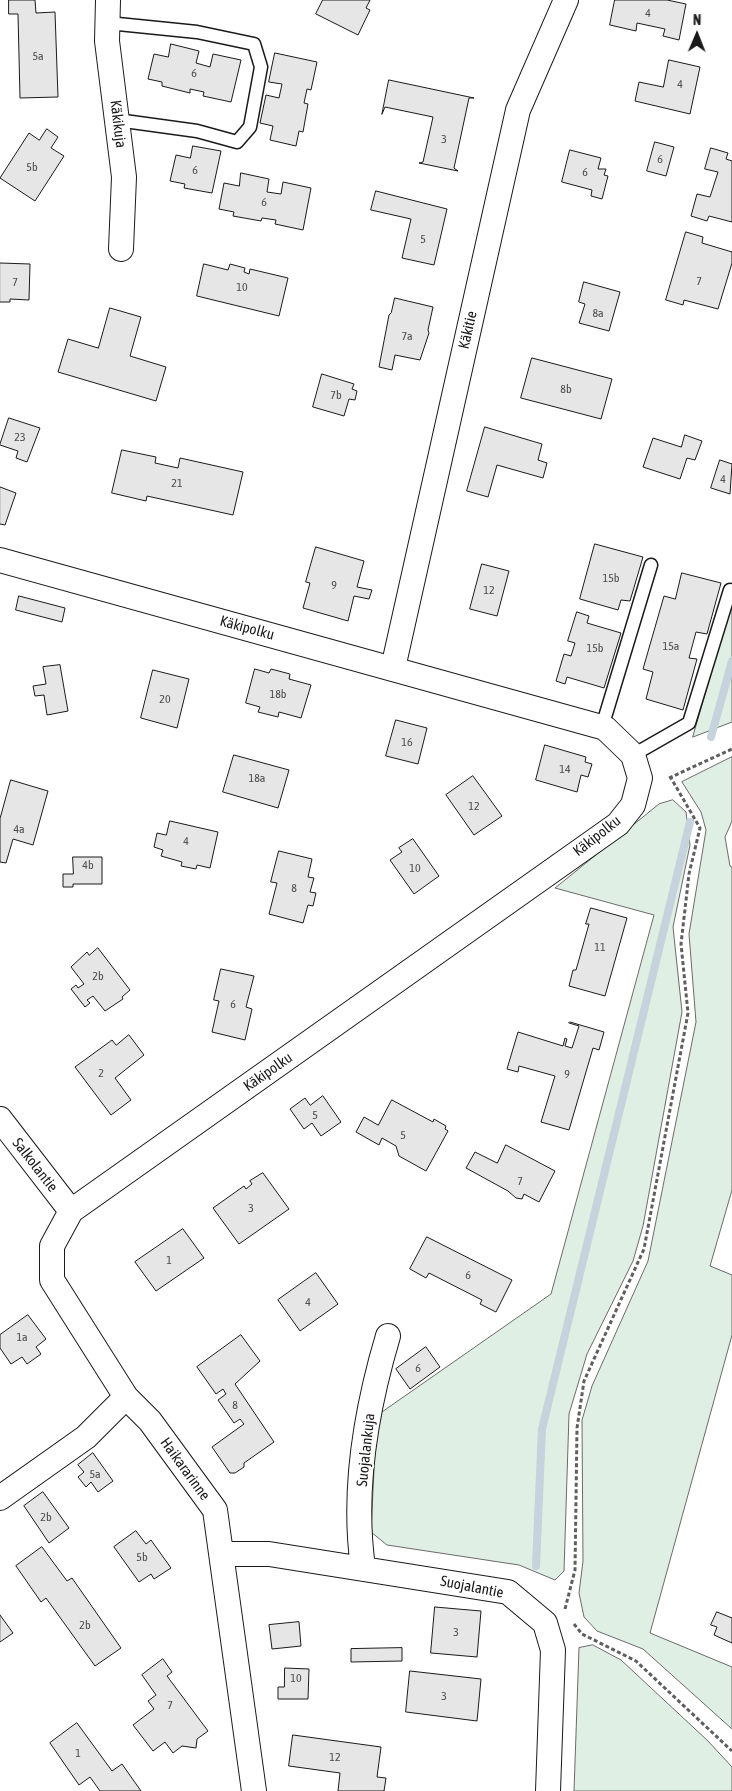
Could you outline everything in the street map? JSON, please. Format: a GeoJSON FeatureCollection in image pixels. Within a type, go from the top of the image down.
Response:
{"type":"FeatureCollection","features":[{"type":"Feature","properties":{"kind":"street","name":"Käkitie"},"geometry":{"type":"LineString","coordinates":[[393,668],[518,110],[566,0]]}},
{"type":"Feature","properties":{"kind":"street","name":"Käkikuja"},"geometry":{"type":"LineString","coordinates":[[108,12],[107,41],[124,177],[121,249]]}},
{"type":"Feature","properties":{"kind":"street","name":"Käkipolku"},"geometry":{"type":"LineString","coordinates":[[0,560],[602,727],[633,755],[640,778],[634,805],[618,824],[71,1211]]}},
{"type":"Feature","properties":{"kind":"street","name":"Salkolantie"},"geometry":{"type":"LineString","coordinates":[[0,1119],[71,1211]]}},
{"type":"Feature","properties":{"kind":"street","name":"Haikararinne"},"geometry":{"type":"LineString","coordinates":[[71,1211],[52,1246],[52,1280],[126,1397],[150,1421],[215,1510],[254,1791]]}},
{"type":"Feature","properties":{"kind":"street","name":"Suojalankuja"},"geometry":{"type":"LineString","coordinates":[[363,1567],[360,1548],[362,1461],[373,1389],[388,1336]]}},
{"type":"Feature","properties":{"kind":"street"},"geometry":{"type":"LineString","coordinates":[[0,1498],[86,1437],[126,1397]]}},
{"type":"Feature","properties":{"kind":"street","name":"Suojalantie"},"geometry":{"type":"LineString","coordinates":[[222,1554],[269,1554],[363,1567],[508,1592],[554,1618]]}},
{"type":"Feature","properties":{"kind":"street"},"geometry":{"type":"LineString","coordinates":[[548,1791],[554,1618]]}},
{"type":"Feature","properties":{"kind":"lane"},"geometry":{"type":"LineString","coordinates":[[108,12],[254,44],[261,68],[250,127],[237,142],[197,132],[117,120]]}},
{"type":"Feature","properties":{"kind":"lane"},"geometry":{"type":"LineString","coordinates":[[602,727],[652,565]]}},
{"type":"Feature","properties":{"kind":"lane"},"geometry":{"type":"LineString","coordinates":[[633,755],[688,723],[730,590]]}},
{"type":"Feature","properties":{"kind":"path"},"geometry":{"type":"LineString","coordinates":[[640,778],[671,778],[732,749]]}},
{"type":"Feature","properties":{"kind":"path"},"geometry":{"type":"LineString","coordinates":[[671,778],[700,828],[689,874],[681,944],[688,1013],[644,1249],[584,1381],[577,1428],[575,1570],[554,1618],[636,1662],[732,1751]]}},
{"type":"Feature","properties":{"kind":"green space"},"geometry":{"type":"Polygon","coordinates":[[[732,601],[732,722],[693,737],[732,601]]]}},
{"type":"Feature","properties":{"kind":"green space"},"geometry":{"type":"Polygon","coordinates":[[[732,757],[732,821],[725,837],[730,866],[732,867],[732,1190],[710,1266],[732,1275],[732,1335],[650,1633],[732,1667],[732,1729],[643,1649],[597,1631],[584,1617],[579,1593],[583,1561],[582,1420],[592,1386],[648,1261],[696,1022],[689,934],[706,830],[701,812],[682,782],[732,757]]]}},
{"type":"Feature","properties":{"kind":"green space"},"geometry":{"type":"Polygon","coordinates":[[[673,800],[686,812],[690,845],[673,927],[682,1012],[643,1226],[633,1261],[587,1354],[569,1414],[564,1571],[555,1580],[519,1565],[387,1545],[371,1532],[375,1448],[379,1414],[551,1294],[654,915],[555,888],[659,804],[673,800]]]}},
{"type":"Feature","properties":{"kind":"green space"},"geometry":{"type":"Polygon","coordinates":[[[593,1645],[621,1660],[708,1741],[732,1767],[732,1791],[574,1791],[579,1648],[593,1645]]]}},
{"type":"Feature","properties":{"kind":"building"},"geometry":{"type":"Polygon","coordinates":[[[9,0],[35,0],[36,13],[55,12],[58,97],[20,98],[18,14],[9,14],[9,0]]]}},
{"type":"Feature","properties":{"kind":"building"},"geometry":{"type":"Polygon","coordinates":[[[323,0],[370,0],[366,8],[370,10],[358,35],[316,14],[323,0]]]}},
{"type":"Feature","properties":{"kind":"building"},"geometry":{"type":"Polygon","coordinates":[[[615,0],[667,0],[686,4],[679,40],[663,36],[665,29],[637,23],[636,31],[610,25],[615,0]]]}},
{"type":"Feature","properties":{"kind":"building"},"geometry":{"type":"Polygon","coordinates":[[[171,44],[199,51],[196,63],[210,67],[213,54],[241,60],[231,102],[203,96],[204,92],[190,89],[190,93],[162,86],[162,82],[148,79],[154,54],[168,57],[171,44]]]}},
{"type":"Feature","properties":{"kind":"building"},"geometry":{"type":"Polygon","coordinates":[[[275,53],[317,62],[311,90],[307,89],[304,103],[308,104],[303,132],[299,131],[296,146],[270,140],[273,126],[260,123],[266,95],[279,98],[282,84],[269,82],[275,53]]]}},
{"type":"Feature","properties":{"kind":"building"},"geometry":{"type":"Polygon","coordinates":[[[669,60],[700,67],[690,114],[635,101],[639,82],[663,87],[669,60]]]}},
{"type":"Feature","properties":{"kind":"building"},"geometry":{"type":"Polygon","coordinates":[[[389,80],[474,98],[469,98],[454,168],[458,171],[419,163],[423,162],[433,117],[385,107],[382,114],[389,80]]]}},
{"type":"Feature","properties":{"kind":"building"},"geometry":{"type":"Polygon","coordinates":[[[47,129],[58,137],[51,148],[64,156],[35,201],[0,178],[29,133],[39,140],[47,129]]]}},
{"type":"Feature","properties":{"kind":"building"},"geometry":{"type":"Polygon","coordinates":[[[655,142],[674,147],[666,176],[647,171],[655,142]]]}},
{"type":"Feature","properties":{"kind":"building"},"geometry":{"type":"Polygon","coordinates":[[[193,146],[221,151],[212,193],[184,188],[185,184],[170,181],[176,155],[190,158],[193,146]]]}},
{"type":"Feature","properties":{"kind":"building"},"geometry":{"type":"Polygon","coordinates":[[[711,148],[728,153],[726,159],[732,161],[732,222],[709,216],[707,221],[691,216],[697,194],[710,197],[718,172],[705,169],[711,148]]]}},
{"type":"Feature","properties":{"kind":"building"},"geometry":{"type":"Polygon","coordinates":[[[570,150],[601,158],[598,169],[606,169],[604,175],[608,176],[602,199],[591,196],[592,190],[562,182],[570,150]]]}},
{"type":"Feature","properties":{"kind":"building"},"geometry":{"type":"Polygon","coordinates":[[[241,173],[269,179],[267,192],[281,194],[283,182],[311,188],[303,230],[275,224],[276,220],[262,218],[261,221],[233,216],[234,212],[219,209],[224,183],[239,186],[241,173]]]}},
{"type":"Feature","properties":{"kind":"building"},"geometry":{"type":"Polygon","coordinates":[[[376,191],[447,209],[434,265],[402,258],[411,219],[371,210],[376,191]]]}},
{"type":"Feature","properties":{"kind":"building"},"geometry":{"type":"Polygon","coordinates":[[[686,232],[703,237],[702,243],[732,252],[732,263],[718,309],[684,300],[683,305],[666,300],[686,232]]]}},
{"type":"Feature","properties":{"kind":"building"},"geometry":{"type":"Polygon","coordinates":[[[0,263],[30,264],[29,300],[10,299],[10,302],[0,302],[0,263]]]}},
{"type":"Feature","properties":{"kind":"building"},"geometry":{"type":"Polygon","coordinates":[[[204,264],[228,270],[230,264],[245,268],[244,272],[249,274],[250,269],[288,278],[279,316],[197,296],[204,264]]]}},
{"type":"Feature","properties":{"kind":"building"},"geometry":{"type":"Polygon","coordinates":[[[584,282],[620,292],[609,331],[579,323],[585,304],[579,302],[584,282]]]}},
{"type":"Feature","properties":{"kind":"building"},"geometry":{"type":"Polygon","coordinates":[[[395,298],[433,307],[429,333],[420,360],[395,355],[392,370],[379,367],[389,315],[395,298]]]}},
{"type":"Feature","properties":{"kind":"building"},"geometry":{"type":"Polygon","coordinates":[[[110,308],[141,317],[130,356],[166,367],[156,401],[58,372],[68,339],[98,348],[110,308]]]}},
{"type":"Feature","properties":{"kind":"building"},"geometry":{"type":"Polygon","coordinates":[[[532,358],[612,379],[601,419],[521,398],[532,358]]]}},
{"type":"Feature","properties":{"kind":"building"},"geometry":{"type":"Polygon","coordinates":[[[322,374],[354,384],[352,389],[357,391],[355,400],[349,399],[344,416],[313,407],[322,374]]]}},
{"type":"Feature","properties":{"kind":"building"},"geometry":{"type":"Polygon","coordinates":[[[9,418],[40,428],[27,462],[16,458],[18,451],[0,445],[9,418]]]}},
{"type":"Feature","properties":{"kind":"building"},"geometry":{"type":"Polygon","coordinates":[[[485,427],[542,444],[538,460],[547,463],[543,478],[497,465],[488,497],[467,491],[485,427]]]}},
{"type":"Feature","properties":{"kind":"building"},"geometry":{"type":"Polygon","coordinates":[[[685,435],[702,441],[695,460],[687,458],[680,479],[643,467],[653,438],[681,447],[685,435]]]}},
{"type":"Feature","properties":{"kind":"building"},"geometry":{"type":"Polygon","coordinates":[[[122,450],[156,457],[155,463],[178,468],[180,458],[243,472],[233,515],[147,496],[146,501],[112,493],[122,450]]]}},
{"type":"Feature","properties":{"kind":"building"},"geometry":{"type":"Polygon","coordinates":[[[720,460],[732,464],[730,494],[711,488],[720,460]]]}},
{"type":"Feature","properties":{"kind":"building"},"geometry":{"type":"Polygon","coordinates":[[[0,487],[16,493],[5,525],[0,524],[0,487]]]}},
{"type":"Feature","properties":{"kind":"building"},"geometry":{"type":"Polygon","coordinates":[[[595,544],[643,557],[630,601],[621,600],[618,610],[580,599],[595,544]]]}},
{"type":"Feature","properties":{"kind":"building"},"geometry":{"type":"Polygon","coordinates":[[[316,547],[364,561],[357,587],[372,590],[369,599],[354,596],[348,621],[303,608],[310,583],[306,582],[316,547]]]}},
{"type":"Feature","properties":{"kind":"building"},"geometry":{"type":"Polygon","coordinates":[[[482,564],[509,571],[497,616],[470,609],[482,564]]]}},
{"type":"Feature","properties":{"kind":"building"},"geometry":{"type":"Polygon","coordinates":[[[682,573],[721,583],[707,634],[696,632],[689,658],[697,659],[683,710],[646,699],[653,672],[643,669],[664,596],[675,599],[682,573]]]}},
{"type":"Feature","properties":{"kind":"building"},"geometry":{"type":"Polygon","coordinates":[[[19,596],[65,608],[62,622],[16,610],[19,596]]]}},
{"type":"Feature","properties":{"kind":"building"},"geometry":{"type":"Polygon","coordinates":[[[577,612],[589,616],[587,623],[621,633],[604,688],[567,677],[565,684],[556,681],[564,654],[571,656],[575,643],[568,641],[577,612]]]}},
{"type":"Feature","properties":{"kind":"building"},"geometry":{"type":"Polygon","coordinates":[[[60,665],[68,711],[47,715],[44,695],[35,696],[33,686],[46,684],[43,667],[60,665]]]}},
{"type":"Feature","properties":{"kind":"building"},"geometry":{"type":"Polygon","coordinates":[[[255,669],[269,673],[271,669],[290,674],[289,679],[311,685],[301,718],[279,712],[278,717],[258,712],[260,707],[246,703],[255,669]]]}},
{"type":"Feature","properties":{"kind":"building"},"geometry":{"type":"Polygon","coordinates":[[[153,670],[189,679],[177,728],[141,718],[153,670]]]}},
{"type":"Feature","properties":{"kind":"building"},"geometry":{"type":"Polygon","coordinates":[[[396,720],[427,728],[418,764],[386,756],[396,720]]]}},
{"type":"Feature","properties":{"kind":"building"},"geometry":{"type":"Polygon","coordinates":[[[545,745],[586,757],[585,762],[592,764],[588,777],[581,775],[577,792],[536,780],[545,745]]]}},
{"type":"Feature","properties":{"kind":"building"},"geometry":{"type":"Polygon","coordinates":[[[234,755],[289,770],[278,808],[223,792],[234,755]]]}},
{"type":"Feature","properties":{"kind":"building"},"geometry":{"type":"Polygon","coordinates":[[[473,776],[502,816],[474,835],[446,795],[473,776]]]}},
{"type":"Feature","properties":{"kind":"building"},"geometry":{"type":"Polygon","coordinates":[[[11,780],[48,791],[33,845],[13,839],[6,863],[0,862],[0,819],[11,780]]]}},
{"type":"Feature","properties":{"kind":"building"},"geometry":{"type":"Polygon","coordinates":[[[170,821],[218,832],[210,868],[197,865],[196,869],[181,866],[182,862],[161,856],[163,850],[154,847],[157,833],[166,835],[170,821]]]}},
{"type":"Feature","properties":{"kind":"building"},"geometry":{"type":"Polygon","coordinates":[[[413,839],[439,876],[414,894],[390,860],[402,852],[399,848],[413,839]]]}},
{"type":"Feature","properties":{"kind":"building"},"geometry":{"type":"Polygon","coordinates":[[[279,851],[312,859],[308,877],[314,878],[310,892],[316,893],[313,906],[308,905],[303,923],[269,914],[277,883],[271,882],[279,851]]]}},
{"type":"Feature","properties":{"kind":"building"},"geometry":{"type":"Polygon","coordinates":[[[73,857],[102,857],[102,884],[73,884],[73,887],[63,887],[63,874],[73,874],[73,857]]]}},
{"type":"Feature","properties":{"kind":"building"},"geometry":{"type":"Polygon","coordinates":[[[591,908],[627,918],[605,996],[569,986],[573,970],[576,970],[589,924],[586,924],[591,908]]]}},
{"type":"Feature","properties":{"kind":"building"},"geometry":{"type":"Polygon","coordinates":[[[98,948],[130,990],[122,997],[123,999],[105,1011],[93,996],[87,1000],[90,1003],[85,1007],[71,989],[76,985],[78,988],[84,984],[71,967],[87,952],[89,955],[98,948]]]}},
{"type":"Feature","properties":{"kind":"building"},"geometry":{"type":"Polygon","coordinates":[[[221,969],[254,976],[246,1007],[252,1009],[245,1040],[212,1032],[219,1001],[214,1000],[221,969]]]}},
{"type":"Feature","properties":{"kind":"building"},"geometry":{"type":"Polygon","coordinates":[[[570,1022],[604,1032],[599,1050],[593,1048],[569,1130],[541,1122],[555,1076],[519,1066],[518,1072],[507,1069],[518,1032],[563,1046],[565,1038],[567,1039],[565,1046],[572,1048],[579,1026],[570,1022]]]}},
{"type":"Feature","properties":{"kind":"building"},"geometry":{"type":"Polygon","coordinates":[[[129,1035],[144,1055],[115,1078],[131,1100],[111,1115],[75,1067],[112,1040],[116,1045],[129,1035]]]}},
{"type":"Feature","properties":{"kind":"building"},"geometry":{"type":"Polygon","coordinates":[[[323,1096],[341,1122],[321,1136],[312,1123],[304,1129],[290,1109],[305,1098],[310,1105],[323,1096]]]}},
{"type":"Feature","properties":{"kind":"building"},"geometry":{"type":"Polygon","coordinates":[[[392,1100],[433,1122],[434,1119],[446,1126],[445,1129],[448,1131],[426,1171],[399,1156],[396,1146],[382,1138],[379,1145],[356,1132],[364,1117],[378,1125],[392,1100]]]}},
{"type":"Feature","properties":{"kind":"building"},"geometry":{"type":"Polygon","coordinates":[[[506,1145],[555,1171],[539,1202],[524,1194],[522,1199],[516,1198],[508,1191],[466,1168],[475,1152],[497,1163],[506,1145]]]}},
{"type":"Feature","properties":{"kind":"building"},"geometry":{"type":"Polygon","coordinates":[[[263,1173],[289,1209],[239,1244],[213,1208],[244,1186],[246,1189],[252,1184],[250,1181],[263,1173]]]}},
{"type":"Feature","properties":{"kind":"building"},"geometry":{"type":"Polygon","coordinates":[[[183,1229],[204,1258],[156,1291],[135,1262],[183,1229]]]}},
{"type":"Feature","properties":{"kind":"building"},"geometry":{"type":"Polygon","coordinates":[[[427,1237],[512,1280],[496,1312],[480,1304],[482,1300],[429,1273],[426,1278],[410,1269],[427,1237]]]}},
{"type":"Feature","properties":{"kind":"building"},"geometry":{"type":"Polygon","coordinates":[[[316,1273],[338,1304],[300,1331],[278,1300],[316,1273]]]}},
{"type":"Feature","properties":{"kind":"building"},"geometry":{"type":"Polygon","coordinates":[[[28,1315],[46,1339],[36,1347],[41,1354],[27,1364],[22,1357],[11,1364],[0,1348],[0,1335],[28,1315]]]}},
{"type":"Feature","properties":{"kind":"building"},"geometry":{"type":"Polygon","coordinates":[[[241,1335],[260,1361],[235,1384],[274,1442],[244,1463],[244,1467],[235,1473],[230,1473],[212,1447],[244,1424],[240,1419],[234,1423],[218,1400],[226,1394],[223,1389],[216,1394],[197,1367],[241,1335]]]}},
{"type":"Feature","properties":{"kind":"building"},"geometry":{"type":"Polygon","coordinates":[[[426,1347],[440,1367],[410,1389],[396,1369],[426,1347]]]}},
{"type":"Feature","properties":{"kind":"building"},"geometry":{"type":"Polygon","coordinates":[[[93,1453],[113,1481],[98,1492],[91,1482],[86,1487],[78,1477],[84,1472],[78,1465],[93,1453]]]}},
{"type":"Feature","properties":{"kind":"building"},"geometry":{"type":"Polygon","coordinates":[[[43,1492],[69,1528],[49,1543],[24,1506],[43,1492]]]}},
{"type":"Feature","properties":{"kind":"building"},"geometry":{"type":"Polygon","coordinates":[[[136,1531],[146,1544],[151,1540],[171,1568],[154,1579],[151,1574],[139,1582],[114,1547],[136,1531]]]}},
{"type":"Feature","properties":{"kind":"building"},"geometry":{"type":"Polygon","coordinates":[[[42,1547],[67,1581],[72,1578],[121,1648],[95,1666],[46,1598],[41,1602],[16,1566],[42,1547]]]}},
{"type":"Feature","properties":{"kind":"building"},"geometry":{"type":"Polygon","coordinates":[[[435,1607],[481,1611],[477,1657],[431,1653],[435,1607]]]}},
{"type":"Feature","properties":{"kind":"building"},"geometry":{"type":"Polygon","coordinates":[[[717,1612],[732,1618],[732,1643],[714,1635],[717,1627],[711,1625],[717,1612]]]}},
{"type":"Feature","properties":{"kind":"building"},"geometry":{"type":"Polygon","coordinates":[[[0,1615],[13,1633],[0,1642],[0,1615]]]}},
{"type":"Feature","properties":{"kind":"building"},"geometry":{"type":"Polygon","coordinates":[[[299,1622],[301,1646],[272,1649],[269,1625],[299,1622]]]}},
{"type":"Feature","properties":{"kind":"building"},"geometry":{"type":"Polygon","coordinates":[[[402,1648],[402,1661],[351,1662],[351,1649],[402,1648]]]}},
{"type":"Feature","properties":{"kind":"building"},"geometry":{"type":"Polygon","coordinates":[[[163,1659],[172,1672],[167,1676],[208,1731],[197,1739],[196,1748],[182,1746],[173,1753],[165,1742],[153,1751],[133,1725],[154,1709],[148,1701],[156,1695],[142,1675],[163,1659]]]}},
{"type":"Feature","properties":{"kind":"building"},"geometry":{"type":"Polygon","coordinates":[[[285,1668],[309,1669],[308,1699],[278,1699],[278,1687],[284,1687],[285,1668]]]}},
{"type":"Feature","properties":{"kind":"building"},"geometry":{"type":"Polygon","coordinates":[[[410,1671],[481,1679],[477,1721],[406,1712],[410,1671]]]}},
{"type":"Feature","properties":{"kind":"building"},"geometry":{"type":"Polygon","coordinates":[[[77,1723],[112,1771],[122,1764],[141,1791],[100,1791],[90,1777],[79,1785],[50,1743],[77,1723]]]}},
{"type":"Feature","properties":{"kind":"building"},"geometry":{"type":"Polygon","coordinates":[[[293,1735],[381,1747],[377,1777],[386,1778],[384,1791],[338,1791],[340,1773],[289,1766],[293,1735]]]}},
{"type":"Feature","properties":{"kind":"waterway"},"geometry":{"type":"LineString","coordinates":[[711,737],[732,661]]}},
{"type":"Feature","properties":{"kind":"waterway"},"geometry":{"type":"LineString","coordinates":[[536,1566],[542,1429],[690,822]]}}]}
